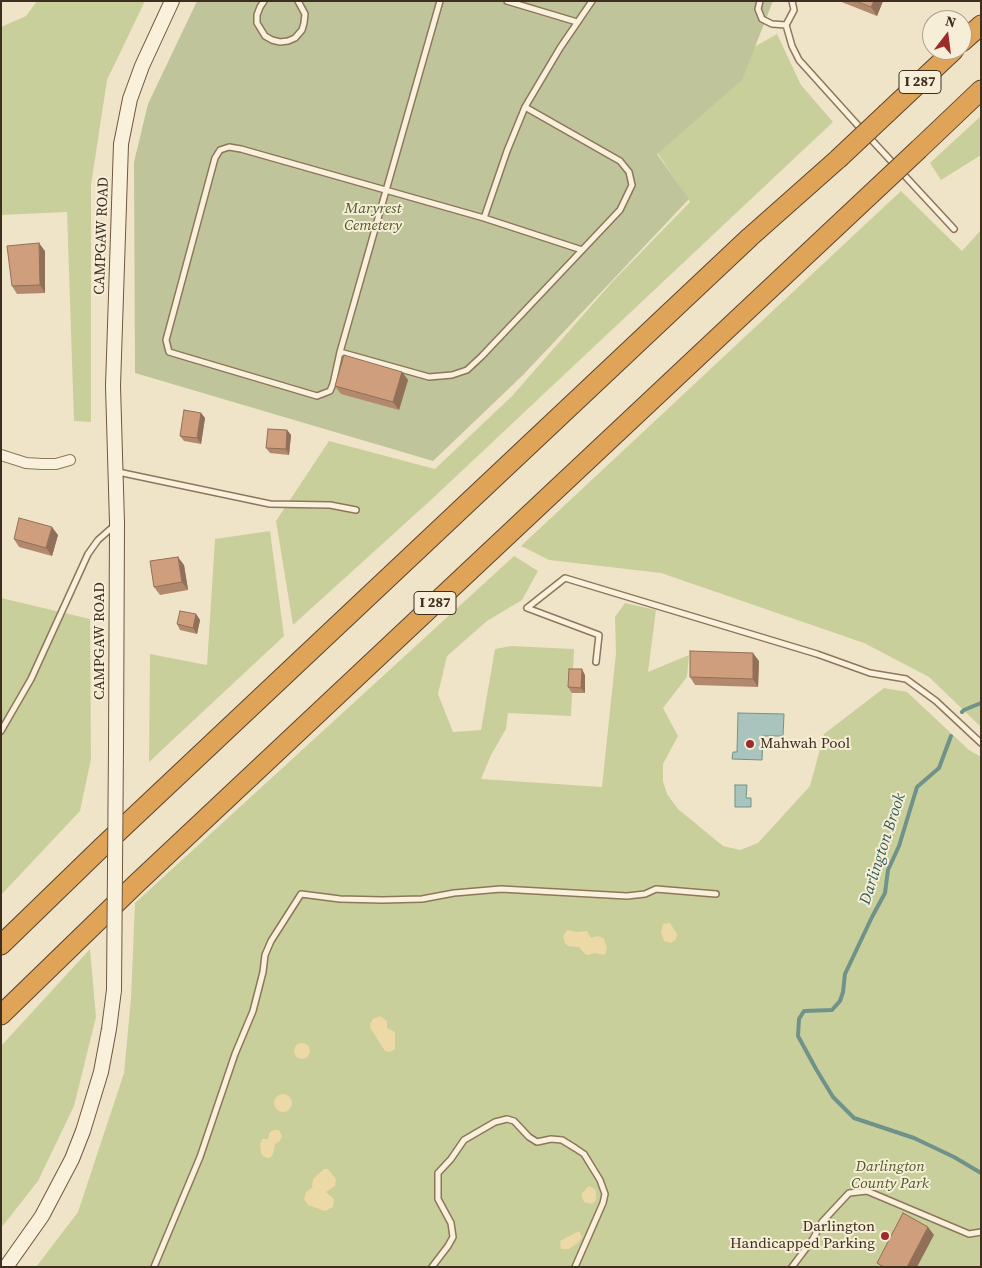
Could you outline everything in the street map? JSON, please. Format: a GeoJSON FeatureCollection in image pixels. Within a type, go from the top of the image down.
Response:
{"type":"FeatureCollection","features":[{"type":"Feature","properties":{"kind":"highway","name":"I 287"},"geometry":{"type":"LineString","coordinates":[[1,944],[750,237],[838,159],[943,60]]}},
{"type":"Feature","properties":{"kind":"highway","name":"I 287"},"geometry":{"type":"LineString","coordinates":[[1,1015],[136,884],[981,90]]}},
{"type":"Feature","properties":{"kind":"main road","name":"CAMPGAW ROAD"},"geometry":{"type":"LineString","coordinates":[[6,1267],[42,1216],[69,1166],[84,1131],[101,1072],[110,1029],[114,990],[116,746],[117,523],[113,386],[121,144],[130,99],[142,66],[172,1]]}},
{"type":"Feature","properties":{"kind":"street"},"geometry":{"type":"LineString","coordinates":[[1,455],[26,463],[56,464],[70,460]]}},
{"type":"Feature","properties":{"kind":"lane"},"geometry":{"type":"LineString","coordinates":[[264,1],[257,15],[257,23],[265,36],[280,42],[295,38],[302,30],[305,14],[298,1]]}},
{"type":"Feature","properties":{"kind":"lane"},"geometry":{"type":"LineString","coordinates":[[440,1],[385,191],[330,392],[317,396],[169,352],[166,340],[215,158],[220,150],[229,147],[241,149],[385,191],[484,218],[582,250]]}},
{"type":"Feature","properties":{"kind":"lane"},"geometry":{"type":"LineString","coordinates":[[507,1],[577,22]]}},
{"type":"Feature","properties":{"kind":"lane"},"geometry":{"type":"LineString","coordinates":[[484,218],[507,151],[525,107],[592,1]]}},
{"type":"Feature","properties":{"kind":"lane"},"geometry":{"type":"LineString","coordinates":[[760,1],[758,9],[762,19],[772,24],[786,25]]}},
{"type":"Feature","properties":{"kind":"lane"},"geometry":{"type":"LineString","coordinates":[[792,1],[794,10],[786,25],[792,46],[799,60],[954,229]]}},
{"type":"Feature","properties":{"kind":"lane"},"geometry":{"type":"LineString","coordinates":[[340,352],[429,377],[452,375],[467,370],[620,210],[632,185],[629,172],[620,161],[525,107]]}},
{"type":"Feature","properties":{"kind":"lane"},"geometry":{"type":"LineString","coordinates":[[115,472],[270,504],[330,506],[356,510]]}},
{"type":"Feature","properties":{"kind":"lane"},"geometry":{"type":"LineString","coordinates":[[1,732],[31,678],[88,554],[98,540],[117,523]]}},
{"type":"Feature","properties":{"kind":"lane"},"geometry":{"type":"LineString","coordinates":[[596,662],[599,634],[527,608],[565,578],[817,654],[870,673],[906,679],[936,701],[981,743]]}},
{"type":"Feature","properties":{"kind":"lane"},"geometry":{"type":"LineString","coordinates":[[154,1267],[200,1157],[235,1054],[254,1011],[265,955],[271,941],[301,894],[340,899],[422,899],[454,893],[501,889],[627,896],[645,894],[656,889],[716,894]]}},
{"type":"Feature","properties":{"kind":"lane"},"geometry":{"type":"LineString","coordinates":[[432,1267],[448,1246],[452,1237],[451,1223],[438,1199],[438,1173],[451,1159],[464,1140],[495,1122],[507,1119],[514,1121],[529,1137],[537,1142],[551,1139],[562,1140],[575,1148],[584,1154],[600,1180],[605,1194],[603,1203],[575,1267]]}},
{"type":"Feature","properties":{"kind":"lane"},"geometry":{"type":"LineString","coordinates":[[792,1267],[813,1239],[822,1222],[849,1193],[867,1191],[970,1234],[981,1232]]}},
{"type":"Feature","properties":{"kind":"green space"},"geometry":{"type":"Polygon","coordinates":[[[37,1],[145,1],[107,80],[91,185],[91,422],[74,421],[67,212],[1,215],[1,27],[26,16],[37,1]]]}},
{"type":"Feature","properties":{"kind":"green space","name":"Maryrest Cemetery"},"geometry":{"type":"Polygon","coordinates":[[[197,1],[773,1],[742,80],[657,154],[689,199],[523,375],[433,461],[135,373],[134,162],[148,104],[197,1]]]}},
{"type":"Feature","properties":{"kind":"green space"},"geometry":{"type":"Polygon","coordinates":[[[777,34],[801,85],[833,122],[432,499],[293,625],[276,521],[329,441],[435,469],[512,396],[613,281],[690,202],[639,125],[708,73],[777,34]]]}},
{"type":"Feature","properties":{"kind":"green space"},"geometry":{"type":"Polygon","coordinates":[[[981,116],[981,155],[941,180],[930,163],[981,116]]]}},
{"type":"Feature","properties":{"kind":"green space"},"geometry":{"type":"Polygon","coordinates":[[[901,191],[962,251],[981,230],[981,727],[929,677],[864,643],[661,573],[549,560],[521,546],[901,191]]]}},
{"type":"Feature","properties":{"kind":"green space"},"geometry":{"type":"Polygon","coordinates":[[[270,531],[284,636],[149,762],[150,654],[207,665],[215,539],[270,531]]]}},
{"type":"Feature","properties":{"kind":"green space","name":"Darlington County Park"},"geometry":{"type":"Polygon","coordinates":[[[514,556],[538,571],[522,600],[487,621],[447,656],[438,694],[453,732],[481,730],[495,649],[511,646],[574,649],[571,716],[508,713],[506,729],[491,755],[481,779],[602,787],[616,653],[615,617],[625,603],[656,610],[648,672],[689,655],[687,677],[663,708],[678,736],[663,764],[663,781],[667,794],[678,809],[723,846],[740,850],[758,843],[810,786],[824,734],[884,688],[907,692],[969,750],[981,757],[981,1267],[36,1267],[78,1212],[124,1073],[131,998],[135,903],[514,556]]]}},
{"type":"Feature","properties":{"kind":"green space"},"geometry":{"type":"Polygon","coordinates":[[[1,598],[90,619],[91,759],[80,811],[1,895],[1,598]]]}},
{"type":"Feature","properties":{"kind":"green space"},"geometry":{"type":"Polygon","coordinates":[[[90,949],[96,1017],[74,1106],[38,1181],[1,1228],[1,1046],[90,949]]]}},
{"type":"Feature","properties":{"kind":"sand"},"geometry":{"type":"Polygon","coordinates":[[[670,923],[677,934],[676,939],[671,943],[664,941],[661,933],[663,924],[670,923]]]}},
{"type":"Feature","properties":{"kind":"sand"},"geometry":{"type":"Polygon","coordinates":[[[567,930],[576,932],[587,931],[591,938],[598,936],[604,939],[607,948],[606,952],[604,955],[595,953],[588,955],[579,947],[568,946],[563,936],[567,930]]]}},
{"type":"Feature","properties":{"kind":"sand"},"geometry":{"type":"Polygon","coordinates":[[[380,1016],[387,1021],[387,1028],[395,1032],[395,1049],[390,1052],[385,1051],[371,1029],[370,1024],[373,1019],[380,1016]]]}},
{"type":"Feature","properties":{"kind":"sand"},"geometry":{"type":"Polygon","coordinates":[[[302,1043],[308,1045],[310,1051],[308,1057],[302,1059],[296,1057],[294,1051],[296,1045],[302,1043]]]}},
{"type":"Feature","properties":{"kind":"sand"},"geometry":{"type":"Polygon","coordinates":[[[279,1094],[287,1094],[292,1099],[290,1110],[279,1112],[274,1107],[274,1099],[279,1094]]]}},
{"type":"Feature","properties":{"kind":"sand"},"geometry":{"type":"Polygon","coordinates":[[[279,1130],[282,1136],[280,1141],[275,1144],[273,1154],[270,1158],[267,1158],[261,1153],[260,1144],[262,1139],[268,1139],[270,1132],[279,1130]]]}},
{"type":"Feature","properties":{"kind":"sand"},"geometry":{"type":"Polygon","coordinates":[[[324,1169],[328,1169],[336,1179],[335,1186],[326,1192],[334,1199],[333,1207],[325,1211],[308,1205],[304,1199],[306,1192],[312,1188],[313,1179],[324,1169]]]}},
{"type":"Feature","properties":{"kind":"sand"},"geometry":{"type":"Polygon","coordinates":[[[589,1186],[595,1189],[596,1192],[596,1200],[592,1204],[584,1202],[582,1197],[582,1193],[589,1186]]]}},
{"type":"Feature","properties":{"kind":"sand"},"geometry":{"type":"Polygon","coordinates":[[[579,1231],[582,1237],[579,1242],[569,1249],[561,1249],[560,1241],[579,1231]]]}},
{"type":"Feature","properties":{"kind":"water","name":"Mahwah Pool"},"geometry":{"type":"Polygon","coordinates":[[[738,713],[784,714],[783,736],[763,736],[762,760],[732,759],[733,752],[737,752],[738,713]]]}},
{"type":"Feature","properties":{"kind":"water"},"geometry":{"type":"Polygon","coordinates":[[[735,785],[747,785],[746,798],[751,798],[751,807],[735,807],[735,785]]]}},
{"type":"Feature","properties":{"kind":"building"},"geometry":{"type":"Polygon","coordinates":[[[855,1],[874,1],[871,7],[855,1]]]}},
{"type":"Feature","properties":{"kind":"building"},"geometry":{"type":"Polygon","coordinates":[[[39,243],[40,285],[12,286],[7,246],[39,243]]]}},
{"type":"Feature","properties":{"kind":"building"},"geometry":{"type":"Polygon","coordinates":[[[344,355],[402,372],[393,402],[335,386],[344,355]]]}},
{"type":"Feature","properties":{"kind":"building"},"geometry":{"type":"Polygon","coordinates":[[[184,410],[201,413],[197,438],[180,436],[184,410]]]}},
{"type":"Feature","properties":{"kind":"building"},"geometry":{"type":"Polygon","coordinates":[[[268,429],[287,430],[286,449],[266,448],[268,429]]]}},
{"type":"Feature","properties":{"kind":"building"},"geometry":{"type":"Polygon","coordinates":[[[19,518],[52,527],[46,548],[14,539],[19,518]]]}},
{"type":"Feature","properties":{"kind":"building"},"geometry":{"type":"Polygon","coordinates":[[[178,557],[182,582],[154,587],[150,561],[178,557]]]}},
{"type":"Feature","properties":{"kind":"building"},"geometry":{"type":"Polygon","coordinates":[[[180,611],[196,614],[193,628],[177,624],[180,611]]]}},
{"type":"Feature","properties":{"kind":"building"},"geometry":{"type":"Polygon","coordinates":[[[690,651],[753,653],[753,679],[690,677],[690,651]]]}},
{"type":"Feature","properties":{"kind":"building"},"geometry":{"type":"Polygon","coordinates":[[[569,669],[582,669],[581,688],[568,687],[569,669]]]}},
{"type":"Feature","properties":{"kind":"building"},"geometry":{"type":"Polygon","coordinates":[[[903,1213],[928,1227],[907,1267],[884,1267],[877,1263],[903,1213]]]}},
{"type":"Feature","properties":{"kind":"waterway","name":"Darlington Brook"},"geometry":{"type":"LineString","coordinates":[[962,712],[981,703]]}},
{"type":"Feature","properties":{"kind":"waterway","name":"Darlington Brook"},"geometry":{"type":"LineString","coordinates":[[951,736],[939,768],[917,787],[899,846],[888,870],[885,893],[845,974],[840,1001],[832,1010],[804,1011],[799,1019],[798,1036],[833,1097],[854,1118],[914,1138],[954,1157],[981,1173]]}},
{"type":"Feature","properties":{"kind":"place","name":"Mahwah Pool"},"geometry":{"type":"Point","coordinates":[750,744]}},
{"type":"Feature","properties":{"kind":"place","name":"Darlington Handicapped Parking"},"geometry":{"type":"Point","coordinates":[885,1236]}}]}
